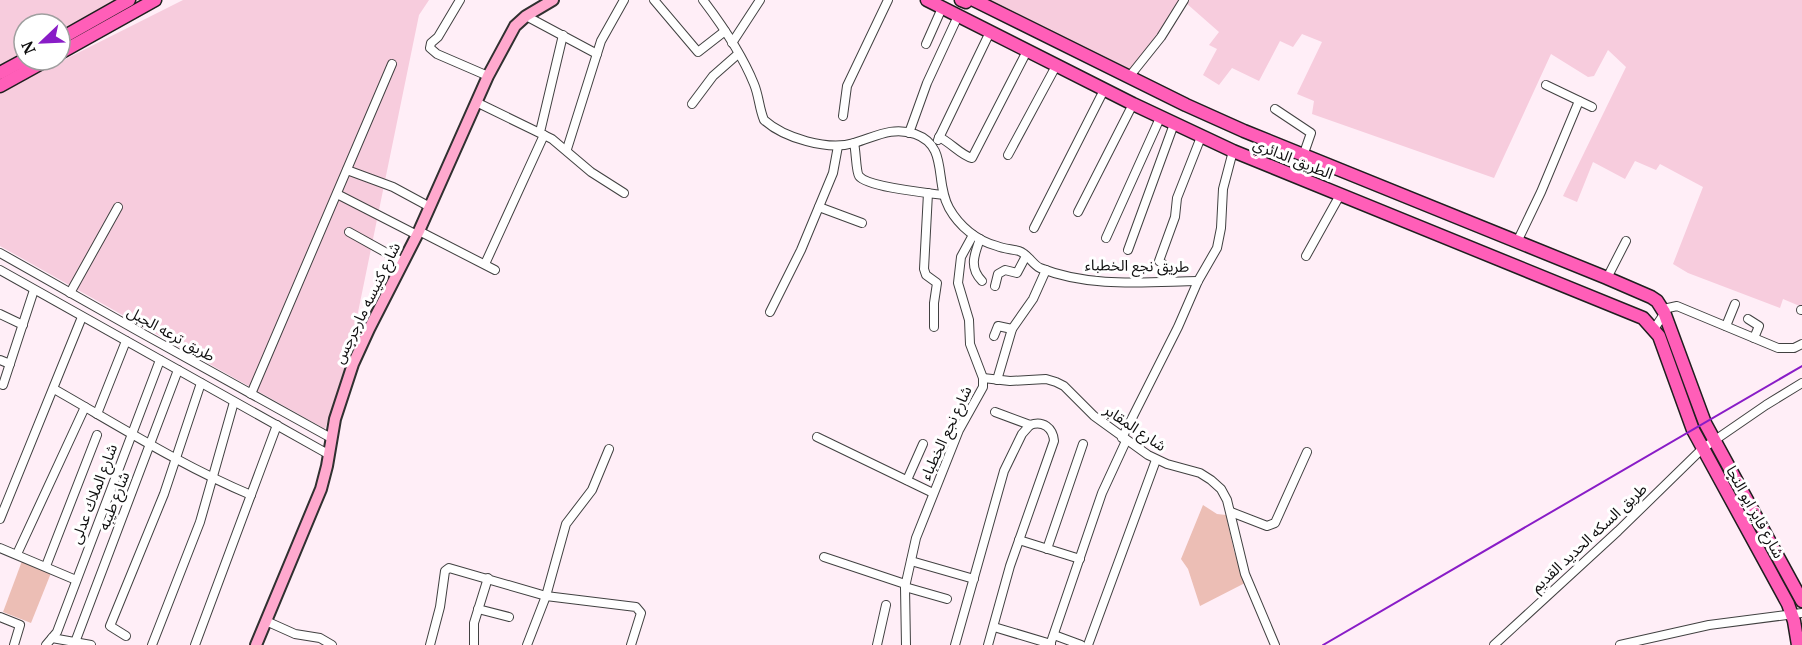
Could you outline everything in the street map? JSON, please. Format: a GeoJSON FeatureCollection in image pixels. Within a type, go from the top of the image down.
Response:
{"type":"FeatureCollection","features":[{"type":"Feature","properties":{"kind":"main road"},"geometry":{"type":"LineString","coordinates":[[72,32],[129,0]]}},
{"type":"Feature","properties":{"kind":"main road"},"geometry":{"type":"LineString","coordinates":[[72,46],[155,0]]}},
{"type":"Feature","properties":{"kind":"main road","name":"الطريق الدائري"},"geometry":{"type":"LineString","coordinates":[[927,0],[1201,137],[1635,314],[1654,329],[1662,343],[1693,430]]}},
{"type":"Feature","properties":{"kind":"main road"},"geometry":{"type":"LineString","coordinates":[[962,0],[966,2],[967,0]]}},
{"type":"Feature","properties":{"kind":"main road","name":"الطريق الدائري"},"geometry":{"type":"LineString","coordinates":[[974,0],[1236,128],[1652,297],[1664,312],[1704,423]]}},
{"type":"Feature","properties":{"kind":"main road"},"geometry":{"type":"LineString","coordinates":[[1059,67],[1071,49]]}},
{"type":"Feature","properties":{"kind":"main road"},"geometry":{"type":"LineString","coordinates":[[0,86],[25,72]]}},
{"type":"Feature","properties":{"kind":"main road"},"geometry":{"type":"LineString","coordinates":[[1370,207],[1379,186]]}},
{"type":"Feature","properties":{"kind":"main road","name":"شارع فايز ابو النجا"},"geometry":{"type":"LineString","coordinates":[[1704,423],[1802,601]]}},
{"type":"Feature","properties":{"kind":"main road","name":"شارع فايز ابو النجا"},"geometry":{"type":"LineString","coordinates":[[1693,430],[1785,597],[1797,614],[1798,645]]}},
{"type":"Feature","properties":{"kind":"street"},"geometry":{"type":"LineString","coordinates":[[460,0],[438,37],[430,43],[430,48],[437,54],[488,76]]}},
{"type":"Feature","properties":{"kind":"street","name":"شارع كنيسه مارجرجس"},"geometry":{"type":"LineString","coordinates":[[256,645],[321,489],[340,400],[360,346],[418,233],[488,76],[515,26],[526,16],[553,0]]}},
{"type":"Feature","properties":{"kind":"street"},"geometry":{"type":"LineString","coordinates":[[567,149],[606,30],[624,0]]}},
{"type":"Feature","properties":{"kind":"street"},"geometry":{"type":"LineString","coordinates":[[654,0],[698,52],[725,32]]}},
{"type":"Feature","properties":{"kind":"street"},"geometry":{"type":"LineString","coordinates":[[702,0],[732,43],[754,82],[764,120],[786,135],[838,146],[892,131],[909,133],[927,140],[934,146],[990,32]]}},
{"type":"Feature","properties":{"kind":"street"},"geometry":{"type":"LineString","coordinates":[[732,43],[760,0]]}},
{"type":"Feature","properties":{"kind":"street"},"geometry":{"type":"LineString","coordinates":[[843,116],[847,86],[888,0]]}},
{"type":"Feature","properties":{"kind":"street"},"geometry":{"type":"LineString","coordinates":[[1129,77],[1161,37],[1184,0]]}},
{"type":"Feature","properties":{"kind":"street"},"geometry":{"type":"LineString","coordinates":[[926,44],[942,8]]}},
{"type":"Feature","properties":{"kind":"street"},"geometry":{"type":"LineString","coordinates":[[526,16],[597,54]]}},
{"type":"Feature","properties":{"kind":"street"},"geometry":{"type":"LineString","coordinates":[[909,133],[927,83],[958,16]]}},
{"type":"Feature","properties":{"kind":"street"},"geometry":{"type":"LineString","coordinates":[[485,264],[542,134],[563,36]]}},
{"type":"Feature","properties":{"kind":"street"},"geometry":{"type":"LineString","coordinates":[[939,137],[967,157],[972,158],[1027,51]]}},
{"type":"Feature","properties":{"kind":"street"},"geometry":{"type":"LineString","coordinates":[[692,104],[713,76],[738,54]]}},
{"type":"Feature","properties":{"kind":"street"},"geometry":{"type":"LineString","coordinates":[[251,394],[392,64]]}},
{"type":"Feature","properties":{"kind":"street"},"geometry":{"type":"LineString","coordinates":[[1008,155],[1059,67]]}},
{"type":"Feature","properties":{"kind":"street"},"geometry":{"type":"LineString","coordinates":[[1546,86],[1592,107]]}},
{"type":"Feature","properties":{"kind":"street"},"geometry":{"type":"LineString","coordinates":[[1034,228],[1104,90]]}},
{"type":"Feature","properties":{"kind":"street"},"geometry":{"type":"LineString","coordinates":[[1517,242],[1541,192],[1579,101]]}},
{"type":"Feature","properties":{"kind":"street"},"geometry":{"type":"LineString","coordinates":[[476,102],[542,134],[567,149],[591,172],[624,193]]}},
{"type":"Feature","properties":{"kind":"street"},"geometry":{"type":"LineString","coordinates":[[1078,212],[1133,104]]}},
{"type":"Feature","properties":{"kind":"street"},"geometry":{"type":"LineString","coordinates":[[1275,110],[1311,133],[1303,156]]}},
{"type":"Feature","properties":{"kind":"street"},"geometry":{"type":"LineString","coordinates":[[1106,238],[1160,118]]}},
{"type":"Feature","properties":{"kind":"street"},"geometry":{"type":"LineString","coordinates":[[1128,250],[1174,124]]}},
{"type":"Feature","properties":{"kind":"street"},"geometry":{"type":"LineString","coordinates":[[1167,281],[1168,268],[1159,261],[1175,216],[1177,198],[1201,137]]}},
{"type":"Feature","properties":{"kind":"street"},"geometry":{"type":"LineString","coordinates":[[854,143],[860,177],[878,184],[943,195]]}},
{"type":"Feature","properties":{"kind":"street"},"geometry":{"type":"LineString","coordinates":[[770,312],[801,250],[819,207],[836,164],[838,146]]}},
{"type":"Feature","properties":{"kind":"street","name":"طريق نجع الخطباء"},"geometry":{"type":"LineString","coordinates":[[934,146],[937,152],[943,195],[954,216],[980,239],[994,246],[1017,250],[1035,265],[1066,277],[1093,281],[1198,281]]}},
{"type":"Feature","properties":{"kind":"street"},"geometry":{"type":"LineString","coordinates":[[994,627],[1050,644],[1102,493],[1124,439],[1198,281],[1217,248],[1221,228],[1223,189],[1233,151]]}},
{"type":"Feature","properties":{"kind":"street"},"geometry":{"type":"LineString","coordinates":[[348,170],[393,187],[430,207]]}},
{"type":"Feature","properties":{"kind":"street"},"geometry":{"type":"LineString","coordinates":[[928,193],[924,269],[926,275],[937,283],[934,327]]}},
{"type":"Feature","properties":{"kind":"street"},"geometry":{"type":"LineString","coordinates":[[338,194],[495,270]]}},
{"type":"Feature","properties":{"kind":"street"},"geometry":{"type":"LineString","coordinates":[[1306,256],[1340,195]]}},
{"type":"Feature","properties":{"kind":"street"},"geometry":{"type":"LineString","coordinates":[[70,293],[118,207]]}},
{"type":"Feature","properties":{"kind":"street"},"geometry":{"type":"LineString","coordinates":[[819,207],[862,223]]}},
{"type":"Feature","properties":{"kind":"street"},"geometry":{"type":"LineString","coordinates":[[349,232],[403,262]]}},
{"type":"Feature","properties":{"kind":"street","name":"شارع نجع الخطباء"},"geometry":{"type":"LineString","coordinates":[[906,645],[905,586],[916,538],[959,430],[983,387],[983,378],[970,344],[969,320],[958,283],[961,257],[973,235]]}},
{"type":"Feature","properties":{"kind":"street"},"geometry":{"type":"LineString","coordinates":[[980,239],[973,265],[982,281]]}},
{"type":"Feature","properties":{"kind":"street"},"geometry":{"type":"LineString","coordinates":[[1607,278],[1626,241]]}},
{"type":"Feature","properties":{"kind":"street","name":"طريق ترعه الجبل"},"geometry":{"type":"LineString","coordinates":[[0,253],[331,438]]}},
{"type":"Feature","properties":{"kind":"street"},"geometry":{"type":"LineString","coordinates":[[995,286],[998,274],[1005,270],[1017,273],[1026,256]]}},
{"type":"Feature","properties":{"kind":"street","name":"طريق ترعه الجبل"},"geometry":{"type":"LineString","coordinates":[[0,270],[328,454]]}},
{"type":"Feature","properties":{"kind":"street"},"geometry":{"type":"LineString","coordinates":[[997,380],[1012,329],[1033,299],[1046,270]]}},
{"type":"Feature","properties":{"kind":"street"},"geometry":{"type":"LineString","coordinates":[[3,385],[34,290]]}},
{"type":"Feature","properties":{"kind":"street"},"geometry":{"type":"LineString","coordinates":[[1726,327],[1735,304]]}},
{"type":"Feature","properties":{"kind":"street"},"geometry":{"type":"LineString","coordinates":[[1654,329],[1664,312],[1672,306],[1677,306],[1778,348],[1794,348],[1802,344]]}},
{"type":"Feature","properties":{"kind":"street"},"geometry":{"type":"LineString","coordinates":[[0,314],[23,325]]}},
{"type":"Feature","properties":{"kind":"street"},"geometry":{"type":"LineString","coordinates":[[0,519],[82,316]]}},
{"type":"Feature","properties":{"kind":"street"},"geometry":{"type":"LineString","coordinates":[[1748,319],[1759,326],[1754,338]]}},
{"type":"Feature","properties":{"kind":"street"},"geometry":{"type":"LineString","coordinates":[[994,336],[998,326],[1012,329]]}},
{"type":"Feature","properties":{"kind":"street"},"geometry":{"type":"LineString","coordinates":[[97,414],[129,343],[138,331]]}},
{"type":"Feature","properties":{"kind":"street"},"geometry":{"type":"LineString","coordinates":[[0,360],[10,364]]}},
{"type":"Feature","properties":{"kind":"street","name":"شارع الملاك عدلى"},"geometry":{"type":"LineString","coordinates":[[46,645],[57,632],[160,360]]}},
{"type":"Feature","properties":{"kind":"street","name":"شارع طيبه"},"geometry":{"type":"LineString","coordinates":[[75,643],[178,370]]}},
{"type":"Feature","properties":{"kind":"street","name":"شارع المقابر"},"geometry":{"type":"LineString","coordinates":[[983,378],[1046,379],[1056,382],[1064,386],[1082,406],[1124,439],[1156,460],[1200,474],[1221,489],[1227,500],[1245,574],[1275,645]]}},
{"type":"Feature","properties":{"kind":"street"},"geometry":{"type":"LineString","coordinates":[[126,636],[110,626],[150,529],[201,383]]}},
{"type":"Feature","properties":{"kind":"street","name":"طريق السكه الحديد القديم"},"geometry":{"type":"LineString","coordinates":[[1494,645],[1618,531],[1702,449],[1802,383]]}},
{"type":"Feature","properties":{"kind":"street"},"geometry":{"type":"LineString","coordinates":[[54,389],[213,479],[251,495]]}},
{"type":"Feature","properties":{"kind":"street"},"geometry":{"type":"LineString","coordinates":[[152,645],[185,564],[213,479],[234,402]]}},
{"type":"Feature","properties":{"kind":"street"},"geometry":{"type":"LineString","coordinates":[[17,555],[85,407]]}},
{"type":"Feature","properties":{"kind":"street"},"geometry":{"type":"LineString","coordinates":[[995,412],[1030,425]]}},
{"type":"Feature","properties":{"kind":"street"},"geometry":{"type":"LineString","coordinates":[[955,645],[1004,471],[1022,434],[1030,425],[1043,424],[1049,428],[1054,441],[1019,540],[988,645]]}},
{"type":"Feature","properties":{"kind":"street"},"geometry":{"type":"LineString","coordinates":[[195,645],[277,425]]}},
{"type":"Feature","properties":{"kind":"street"},"geometry":{"type":"LineString","coordinates":[[46,566],[97,435]]}},
{"type":"Feature","properties":{"kind":"street"},"geometry":{"type":"LineString","coordinates":[[817,437],[933,493]]}},
{"type":"Feature","properties":{"kind":"street"},"geometry":{"type":"LineString","coordinates":[[907,480],[923,444]]}},
{"type":"Feature","properties":{"kind":"street"},"geometry":{"type":"LineString","coordinates":[[1047,549],[1083,444]]}},
{"type":"Feature","properties":{"kind":"street"},"geometry":{"type":"LineString","coordinates":[[527,645],[546,596],[566,524],[592,490],[609,449]]}},
{"type":"Feature","properties":{"kind":"street"},"geometry":{"type":"LineString","coordinates":[[1230,512],[1267,526],[1275,523],[1307,452]]}},
{"type":"Feature","properties":{"kind":"street"},"geometry":{"type":"LineString","coordinates":[[1088,645],[1156,460]]}},
{"type":"Feature","properties":{"kind":"street"},"geometry":{"type":"LineString","coordinates":[[1019,540],[1080,559]]}},
{"type":"Feature","properties":{"kind":"street"},"geometry":{"type":"LineString","coordinates":[[0,548],[76,579]]}},
{"type":"Feature","properties":{"kind":"street"},"geometry":{"type":"LineString","coordinates":[[824,557],[947,599]]}},
{"type":"Feature","properties":{"kind":"street"},"geometry":{"type":"LineString","coordinates":[[911,561],[974,579]]}},
{"type":"Feature","properties":{"kind":"street"},"geometry":{"type":"LineString","coordinates":[[430,645],[440,607],[446,569],[449,568],[546,596],[636,607],[641,614],[631,645]]}},
{"type":"Feature","properties":{"kind":"street"},"geometry":{"type":"LineString","coordinates":[[474,645],[474,623],[488,578]]}},
{"type":"Feature","properties":{"kind":"street"},"geometry":{"type":"LineString","coordinates":[[877,645],[886,605]]}},
{"type":"Feature","properties":{"kind":"street"},"geometry":{"type":"LineString","coordinates":[[478,609],[509,617]]}},
{"type":"Feature","properties":{"kind":"street"},"geometry":{"type":"LineString","coordinates":[[1620,645],[1654,641],[1709,624],[1797,614]]}},
{"type":"Feature","properties":{"kind":"street"},"geometry":{"type":"LineString","coordinates":[[0,617],[20,625],[14,645]]}},
{"type":"Feature","properties":{"kind":"street"},"geometry":{"type":"LineString","coordinates":[[266,621],[295,634],[320,638],[332,645]]}},
{"type":"Feature","properties":{"kind":"street"},"geometry":{"type":"LineString","coordinates":[[1054,635],[1081,645]]}},
{"type":"Feature","properties":{"kind":"street"},"geometry":{"type":"LineString","coordinates":[[52,638],[91,645]]}},
{"type":"Feature","properties":{"kind":"shaded area"},"geometry":{"type":"Polygon","coordinates":[[[0,0],[139,0],[72,39],[72,12],[12,12],[12,72],[15,72],[0,81],[0,0]]]}},
{"type":"Feature","properties":{"kind":"shaded area"},"geometry":{"type":"Polygon","coordinates":[[[183,0],[429,0],[419,15],[348,361],[325,429],[0,246],[0,92],[40,72],[72,72],[72,56],[183,0]]]}},
{"type":"Feature","properties":{"kind":"shaded area"},"geometry":{"type":"Polygon","coordinates":[[[981,0],[1179,0],[1160,32],[1128,73],[981,0]]]}},
{"type":"Feature","properties":{"kind":"shaded area"},"geometry":{"type":"Polygon","coordinates":[[[1188,0],[1802,0],[1802,307],[1783,299],[1780,308],[1688,273],[1673,264],[1703,187],[1660,164],[1656,170],[1635,161],[1625,179],[1593,162],[1577,202],[1563,196],[1626,67],[1608,50],[1594,76],[1588,77],[1551,54],[1494,178],[1312,114],[1314,101],[1297,94],[1322,42],[1302,34],[1293,47],[1280,41],[1259,81],[1232,68],[1219,85],[1203,75],[1217,49],[1209,45],[1219,32],[1186,3],[1188,0]]]}},
{"type":"Feature","properties":{"kind":"shaded area"},"geometry":{"type":"Polygon","coordinates":[[[1203,505],[1217,514],[1226,515],[1234,551],[1245,583],[1200,606],[1188,569],[1181,559],[1203,505]]]}},
{"type":"Feature","properties":{"kind":"shaded area"},"geometry":{"type":"Polygon","coordinates":[[[22,561],[51,573],[31,623],[3,612],[22,561]]]}},
{"type":"Feature","properties":{"kind":"railway"},"geometry":{"type":"LineString","coordinates":[[1323,645],[1802,366]]}}]}
